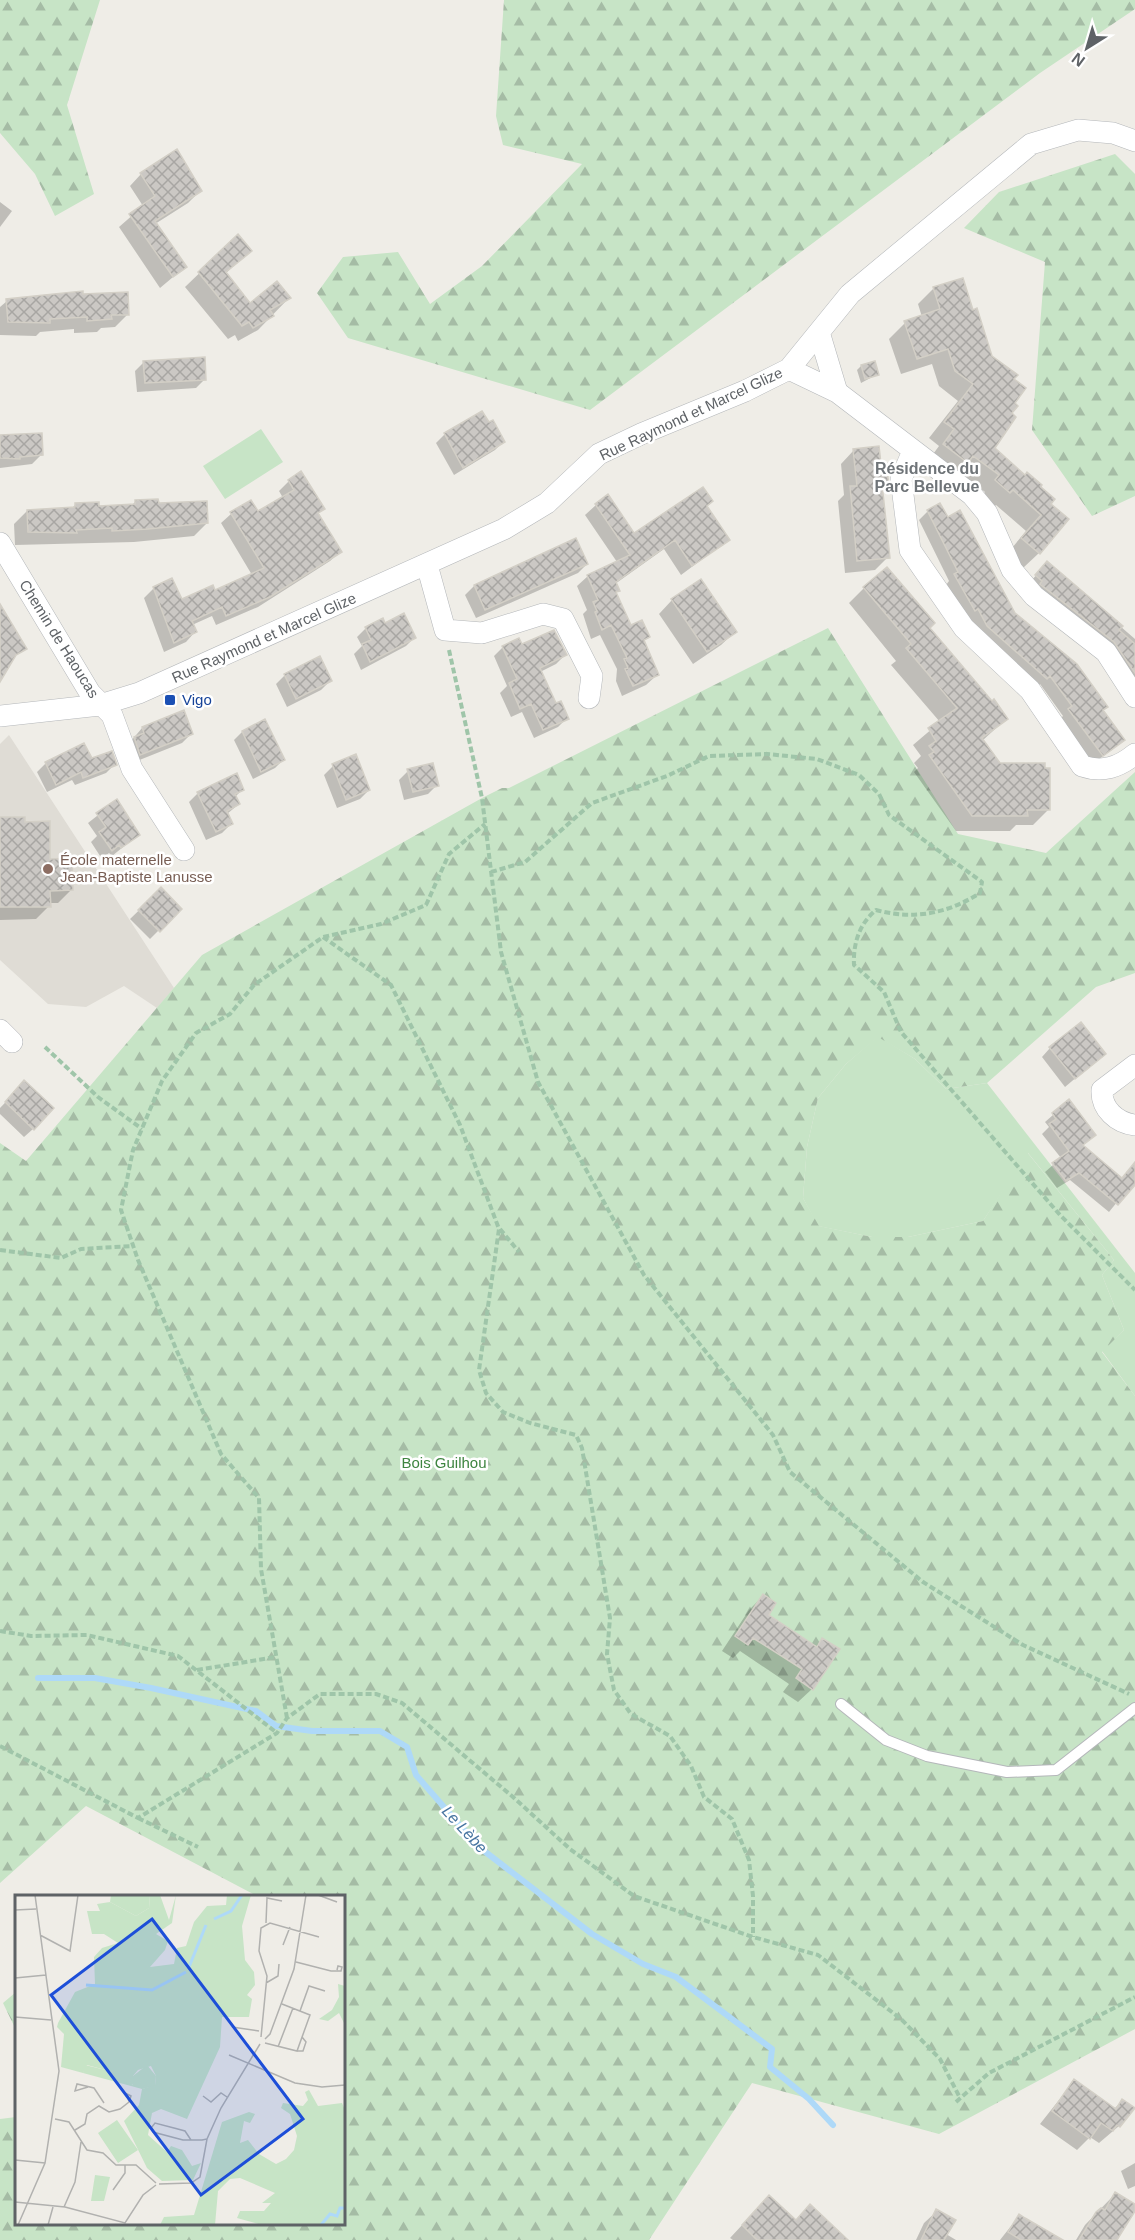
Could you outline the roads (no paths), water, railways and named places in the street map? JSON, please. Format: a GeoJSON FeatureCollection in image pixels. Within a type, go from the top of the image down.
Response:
{"type":"FeatureCollection","features":[{"type":"Feature","properties":{"kind":"street","name":"Rue Raymond et Marcel Glize"},"geometry":{"type":"LineString","coordinates":[[0,716],[100,705],[167,682],[528,517],[566,487],[599,454],[745,391],[789,369],[850,294],[1031,144],[1078,130],[1113,134],[1135,141]]}},
{"type":"Feature","properties":{"kind":"street"},"geometry":{"type":"LineString","coordinates":[[819,332],[837,392]]}},
{"type":"Feature","properties":{"kind":"street"},"geometry":{"type":"LineString","coordinates":[[789,369],[837,392],[972,495],[987,513],[1012,570],[1034,596],[1106,652],[1135,697]]}},
{"type":"Feature","properties":{"kind":"street"},"geometry":{"type":"LineString","coordinates":[[913,451],[901,479],[910,550],[964,628],[1030,690],[1083,766],[1095,770],[1115,767],[1135,754]]}},
{"type":"Feature","properties":{"kind":"street","name":"Chemin de Haoucas"},"geometry":{"type":"LineString","coordinates":[[0,543],[100,705],[112,715],[132,769],[184,850]]}},
{"type":"Feature","properties":{"kind":"street"},"geometry":{"type":"LineString","coordinates":[[427,565],[445,630],[482,633],[543,614],[563,619],[592,676],[589,698]]}},
{"type":"Feature","properties":{"kind":"street"},"geometry":{"type":"LineString","coordinates":[[1135,1065],[1102,1090],[1101,1099],[1122,1124],[1135,1125]]}},
{"type":"Feature","properties":{"kind":"lane"},"geometry":{"type":"LineString","coordinates":[[841,1704],[886,1740],[927,1756],[1007,1772],[1056,1770],[1135,1708]]}},
{"type":"Feature","properties":{"kind":"waterway","name":"Le Lèbe"},"geometry":{"type":"LineString","coordinates":[[38,1678],[95,1678],[151,1688],[256,1711],[276,1726],[312,1731],[380,1731],[407,1747],[416,1775],[479,1847],[592,1934],[643,1964],[676,1977],[772,2049],[770,2067],[809,2099],[833,2125]]}},
{"type":"Feature","properties":{"kind":"place","name":"Vigo"},"geometry":{"type":"Point","coordinates":[170,700]}},
{"type":"Feature","properties":{"kind":"place","name":"École maternelle Jean-Baptiste Lanusse"},"geometry":{"type":"Point","coordinates":[48,869]}},
{"type":"Feature","properties":{"kind":"district","name":"Résidence du Parc Bellevue"},"geometry":{"type":"Point","coordinates":[927,477]}},
{"type":"Feature","properties":{"kind":"park label","name":"Bois Guilhou"},"geometry":{"type":"Point","coordinates":[444,1463]}}]}
